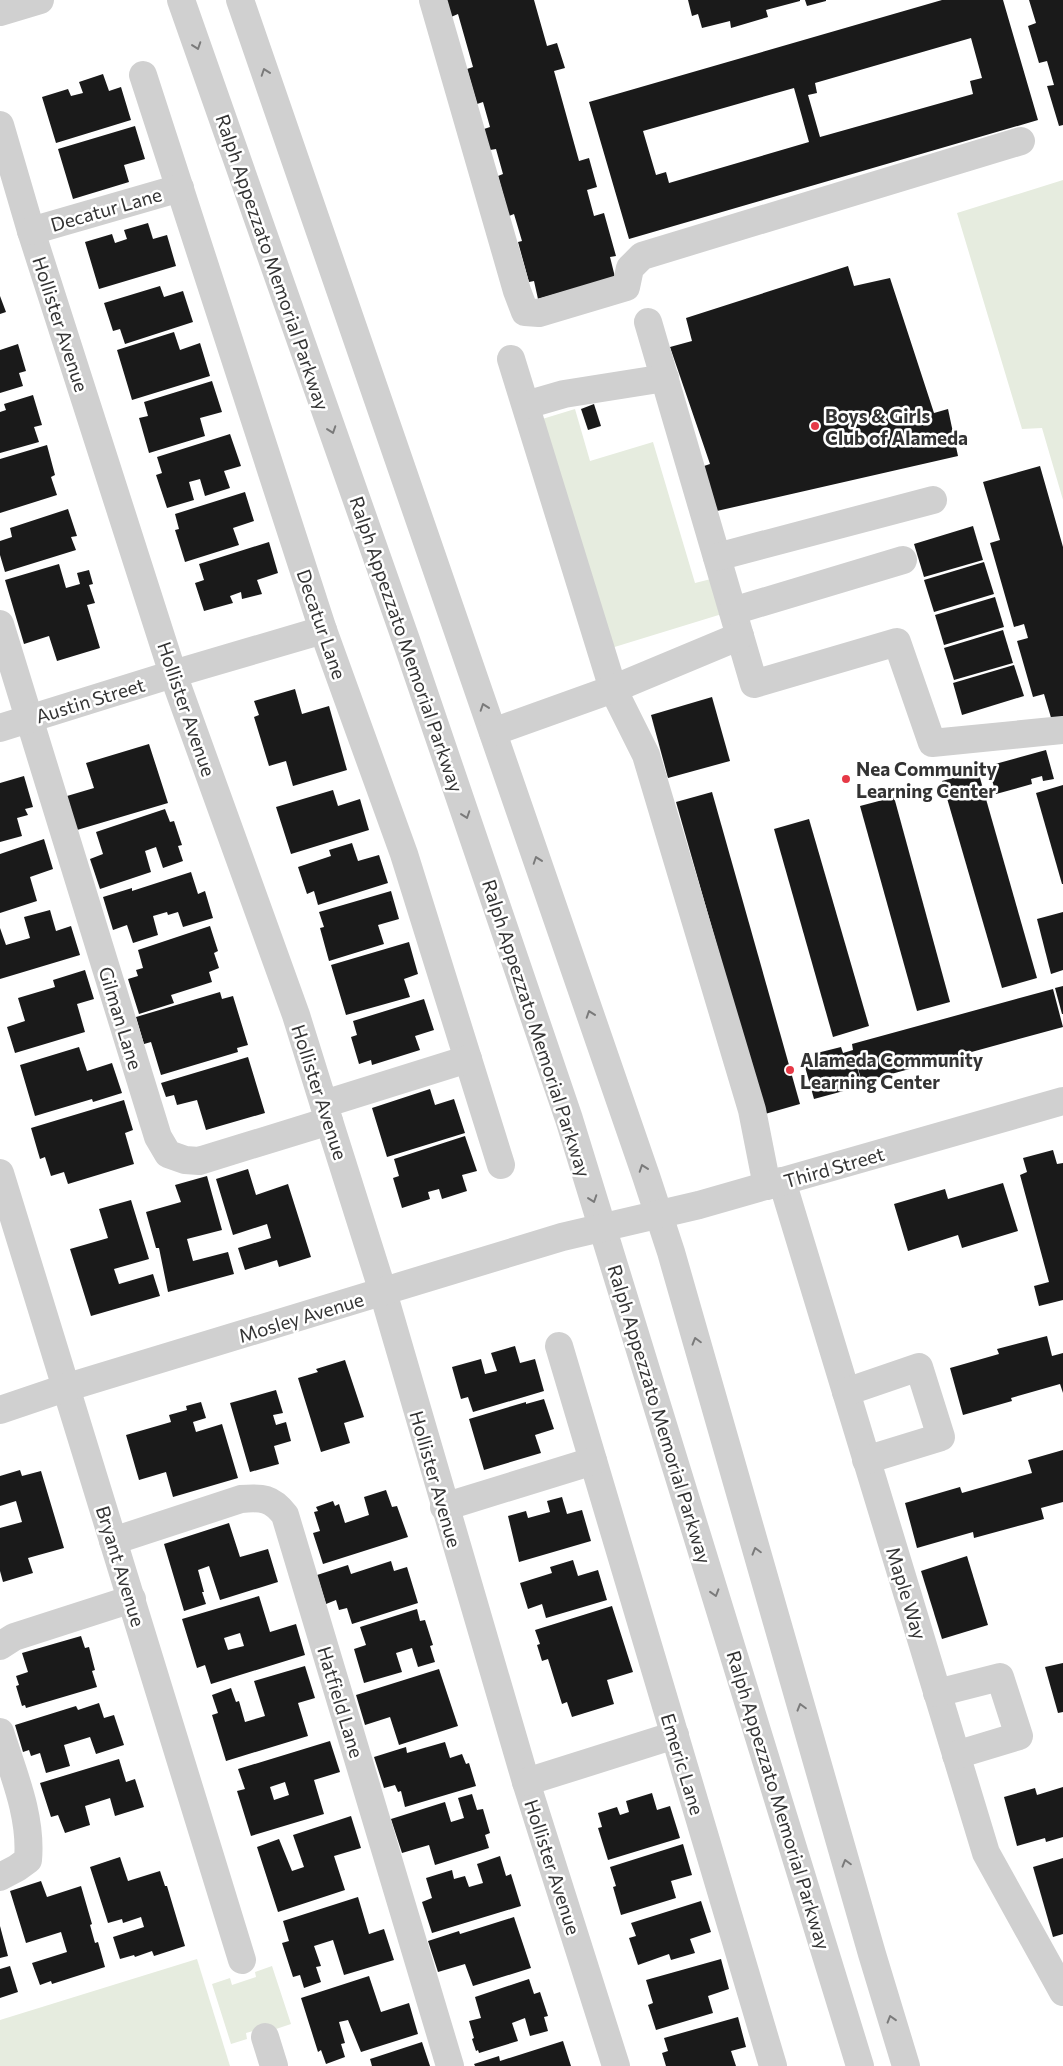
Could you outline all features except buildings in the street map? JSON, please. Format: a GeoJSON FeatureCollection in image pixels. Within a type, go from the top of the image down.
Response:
{"type":"FeatureCollection","features":[{"type":"Feature","properties":{"kind":"street"},"geometry":{"type":"LineString","coordinates":[[0,12],[40,0]]}},
{"type":"Feature","properties":{"kind":"street","name":"Ralph Appezzato Memorial Parkway"},"geometry":{"type":"LineString","coordinates":[[181,0],[409,649],[566,1109],[860,2066]]}},
{"type":"Feature","properties":{"kind":"street"},"geometry":{"type":"LineString","coordinates":[[240,0],[658,1214],[906,2066]]}},
{"type":"Feature","properties":{"kind":"street"},"geometry":{"type":"LineString","coordinates":[[433,0],[517,291],[525,312],[539,312],[626,286],[630,268],[642,256],[1021,141]]}},
{"type":"Feature","properties":{"kind":"street","name":"Decatur Lane"},"geometry":{"type":"LineString","coordinates":[[143,75],[323,630],[404,854],[501,1165]]}},
{"type":"Feature","properties":{"kind":"street","name":"Hollister Avenue"},"geometry":{"type":"LineString","coordinates":[[0,125],[31,231],[173,674],[296,1015],[327,1112],[526,1782],[616,2066]]}},
{"type":"Feature","properties":{"kind":"street","name":"Decatur Lane"},"geometry":{"type":"LineString","coordinates":[[31,231],[180,188]]}},
{"type":"Feature","properties":{"kind":"street"},"geometry":{"type":"LineString","coordinates":[[648,322],[754,684],[897,642],[932,743],[1063,730]]}},
{"type":"Feature","properties":{"kind":"street","name":"Maple Way"},"geometry":{"type":"LineString","coordinates":[[511,359],[613,689],[646,755],[752,1110],[775,1184],[846,1392],[986,1853],[1063,1992]]}},
{"type":"Feature","properties":{"kind":"street"},"geometry":{"type":"LineString","coordinates":[[526,405],[564,394],[665,378]]}},
{"type":"Feature","properties":{"kind":"street"},"geometry":{"type":"LineString","coordinates":[[717,557],[934,500]]}},
{"type":"Feature","properties":{"kind":"street"},"geometry":{"type":"LineString","coordinates":[[493,732],[613,689],[736,623],[903,560]]}},
{"type":"Feature","properties":{"kind":"street","name":"Gilman Lane"},"geometry":{"type":"LineString","coordinates":[[0,624],[158,1137],[168,1154],[184,1160],[199,1161],[327,1112]]}},
{"type":"Feature","properties":{"kind":"street","name":"Austin Street"},"geometry":{"type":"LineString","coordinates":[[0,728],[323,630]]}},
{"type":"Feature","properties":{"kind":"street"},"geometry":{"type":"LineString","coordinates":[[327,1112],[468,1059]]}},
{"type":"Feature","properties":{"kind":"street","name":"Third Street"},"geometry":{"type":"LineString","coordinates":[[603,1228],[775,1184],[1063,1101]]}},
{"type":"Feature","properties":{"kind":"street","name":"Bryant Avenue"},"geometry":{"type":"LineString","coordinates":[[0,1173],[242,1960]]}},
{"type":"Feature","properties":{"kind":"street","name":"Mosley Avenue"},"geometry":{"type":"LineString","coordinates":[[0,1410],[11,1404],[562,1237],[603,1228]]}},
{"type":"Feature","properties":{"kind":"street","name":"Emeric Lane"},"geometry":{"type":"LineString","coordinates":[[559,1346],[773,2066]]}},
{"type":"Feature","properties":{"kind":"street"},"geometry":{"type":"LineString","coordinates":[[846,1392],[919,1367],[941,1436],[866,1460]]}},
{"type":"Feature","properties":{"kind":"street"},"geometry":{"type":"LineString","coordinates":[[444,1507],[593,1461]]}},
{"type":"Feature","properties":{"kind":"street","name":"Hatfield Lane"},"geometry":{"type":"LineString","coordinates":[[114,1541],[241,1499],[261,1497],[278,1505],[285,1515],[450,2066]]}},
{"type":"Feature","properties":{"kind":"street"},"geometry":{"type":"LineString","coordinates":[[0,1646],[14,1637],[132,1599]]}},
{"type":"Feature","properties":{"kind":"street"},"geometry":{"type":"LineString","coordinates":[[938,1693],[1000,1678],[1019,1736],[956,1755]]}},
{"type":"Feature","properties":{"kind":"street"},"geometry":{"type":"LineString","coordinates":[[0,1732],[27,1819],[29,1844],[28,1860],[18,1868],[0,1877]]}},
{"type":"Feature","properties":{"kind":"street"},"geometry":{"type":"LineString","coordinates":[[526,1782],[675,1735]]}},
{"type":"Feature","properties":{"kind":"street"},"geometry":{"type":"LineString","coordinates":[[830,1966],[819,1992],[841,2066]]}},
{"type":"Feature","properties":{"kind":"street"},"geometry":{"type":"LineString","coordinates":[[265,2037],[274,2066]]}},
{"type":"Feature","properties":{"kind":"shaded area"},"geometry":{"type":"Polygon","coordinates":[[[1063,180],[1063,500],[1042,428],[1022,429],[957,213],[1063,180]]]}},
{"type":"Feature","properties":{"kind":"shaded area"},"geometry":{"type":"Polygon","coordinates":[[[575,409],[590,461],[653,442],[695,583],[711,579],[722,614],[608,649],[539,420],[575,409]]]}},
{"type":"Feature","properties":{"kind":"shaded area"},"geometry":{"type":"Polygon","coordinates":[[[197,1959],[230,2066],[0,2066],[0,2020],[197,1959]]]}},
{"type":"Feature","properties":{"kind":"shaded area"},"geometry":{"type":"Polygon","coordinates":[[[272,1966],[291,2024],[273,2030],[271,2026],[246,2033],[247,2039],[231,2044],[212,1984],[230,1978],[232,1985],[256,1977],[255,1972],[272,1966]]]}},
{"type":"Feature","properties":{"kind":"place","name":"Boys & Girls Club of Alameda"},"geometry":{"type":"Point","coordinates":[815,426]}},
{"type":"Feature","properties":{"kind":"place","name":"Nea Community Learning Center"},"geometry":{"type":"Point","coordinates":[846,779]}},
{"type":"Feature","properties":{"kind":"place","name":"Alameda Community Learning Center"},"geometry":{"type":"Point","coordinates":[790,1070]}}]}
